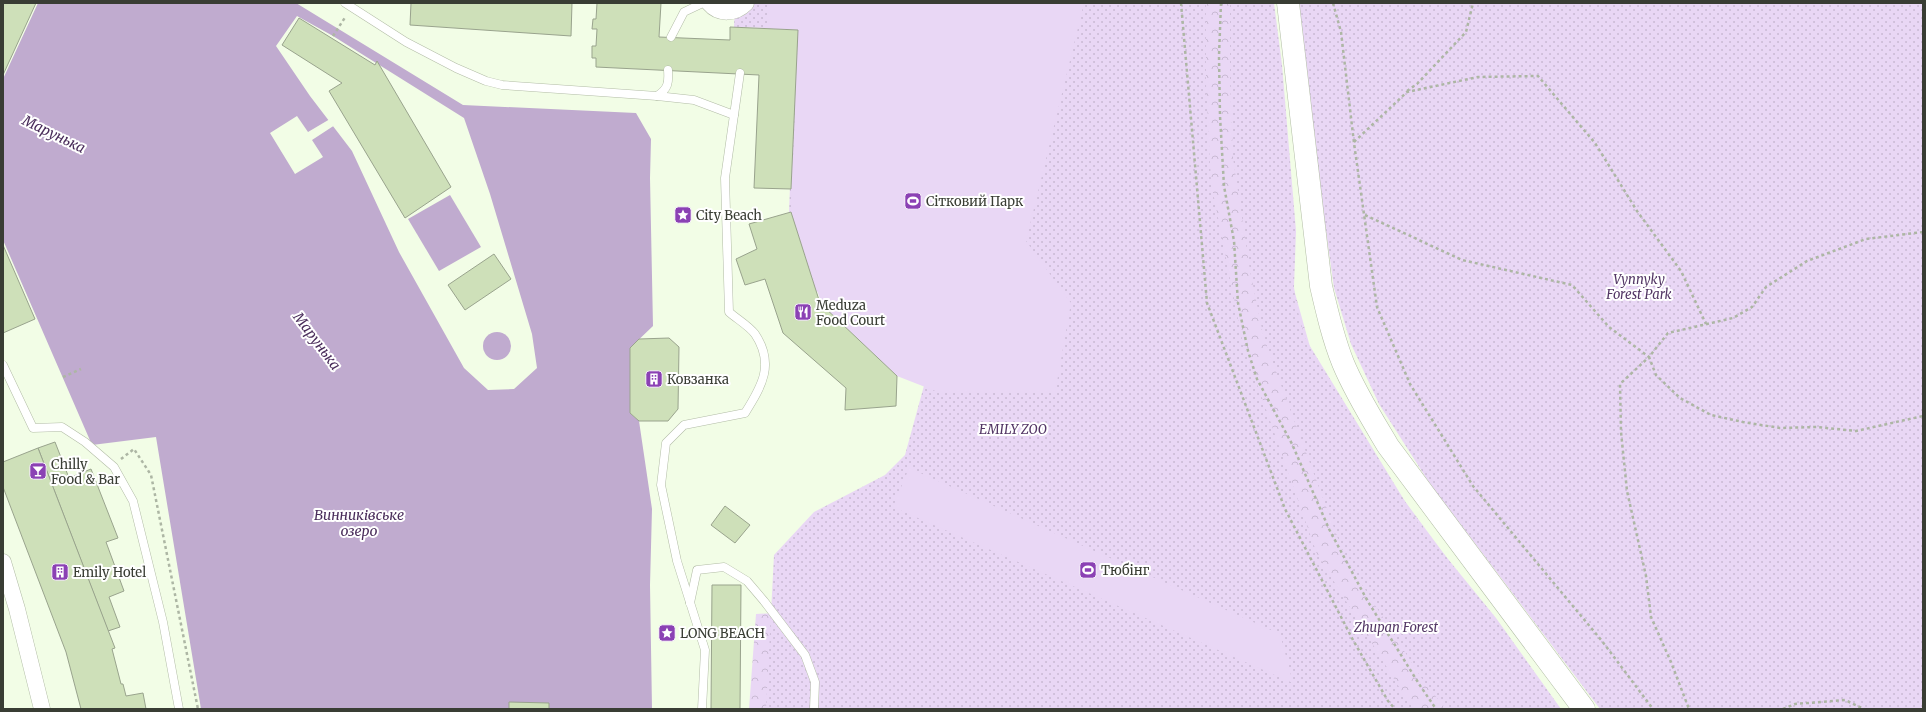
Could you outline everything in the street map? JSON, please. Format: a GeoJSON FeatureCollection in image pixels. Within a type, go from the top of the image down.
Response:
{"type":"FeatureCollection","features":[{"type":"Feature","properties":{"kind":"main road"},"geometry":{"type":"LineString","coordinates":[[1288,3],[1321,286],[1330,327],[1344,364],[1364,406],[1388,446],[1584,709]]}},
{"type":"Feature","properties":{"kind":"street"},"geometry":{"type":"LineString","coordinates":[[709,3],[718,10],[726,12],[737,10],[746,3]]}},
{"type":"Feature","properties":{"kind":"street"},"geometry":{"type":"LineString","coordinates":[[3,562],[17,609],[42,709]]}},
{"type":"Feature","properties":{"kind":"lane"},"geometry":{"type":"LineString","coordinates":[[671,37],[684,12],[703,3]]}},
{"type":"Feature","properties":{"kind":"lane"},"geometry":{"type":"LineString","coordinates":[[348,5],[406,42],[456,68],[486,81],[502,85],[694,100],[734,115]]}},
{"type":"Feature","properties":{"kind":"lane"},"geometry":{"type":"LineString","coordinates":[[657,96],[664,92],[669,85],[668,70]]}},
{"type":"Feature","properties":{"kind":"lane"},"geometry":{"type":"LineString","coordinates":[[702,709],[705,650],[677,561],[661,485],[666,443],[684,425],[745,413],[756,396],[763,380],[767,363],[754,334],[729,312],[725,178],[740,73]]}},
{"type":"Feature","properties":{"kind":"lane"},"geometry":{"type":"LineString","coordinates":[[3,365],[33,428],[62,427],[85,442],[114,466],[133,501],[163,622],[179,709]]}},
{"type":"Feature","properties":{"kind":"lane"},"geometry":{"type":"LineString","coordinates":[[690,604],[697,570],[724,567],[746,581],[764,601],[805,655],[815,682],[814,709]]}},
{"type":"Feature","properties":{"kind":"path"},"geometry":{"type":"LineString","coordinates":[[1181,3],[1207,303],[1284,509],[1353,640],[1388,701],[1395,709]]}},
{"type":"Feature","properties":{"kind":"path"},"geometry":{"type":"LineString","coordinates":[[1221,3],[1219,56],[1220,116],[1224,186],[1234,241],[1238,303],[1254,372],[1292,444],[1329,529],[1357,581],[1415,678],[1436,709]]}},
{"type":"Feature","properties":{"kind":"path"},"geometry":{"type":"LineString","coordinates":[[1333,3],[1341,32],[1354,143],[1377,307],[1410,384],[1473,486],[1602,641],[1653,709]]}},
{"type":"Feature","properties":{"kind":"path"},"geometry":{"type":"LineString","coordinates":[[1354,143],[1416,84],[1466,32],[1473,3]]}},
{"type":"Feature","properties":{"kind":"path"},"geometry":{"type":"LineString","coordinates":[[333,36],[348,5]]}},
{"type":"Feature","properties":{"kind":"path"},"geometry":{"type":"LineString","coordinates":[[1406,92],[1478,77],[1538,76],[1595,143],[1638,211],[1680,271],[1706,324]]}},
{"type":"Feature","properties":{"kind":"path"},"geometry":{"type":"LineString","coordinates":[[1365,215],[1462,260],[1572,285],[1609,327],[1649,358],[1656,375],[1680,398],[1711,415],[1780,428],[1817,427],[1856,431],[1923,416]]}},
{"type":"Feature","properties":{"kind":"path"},"geometry":{"type":"LineString","coordinates":[[1689,709],[1671,662],[1651,617],[1646,576],[1627,491],[1620,432],[1620,384],[1649,358],[1668,333],[1732,318],[1752,306],[1766,287],[1807,261],[1866,239],[1923,232]]}},
{"type":"Feature","properties":{"kind":"path"},"geometry":{"type":"LineString","coordinates":[[62,377],[82,369]]}},
{"type":"Feature","properties":{"kind":"path"},"geometry":{"type":"LineString","coordinates":[[114,466],[125,454],[134,448],[151,475],[198,709]]}},
{"type":"Feature","properties":{"kind":"path"},"geometry":{"type":"LineString","coordinates":[[1783,709],[1794,704],[1845,700],[1864,709]]}},
{"type":"Feature","properties":{"kind":"green space","name":"EMILY ZOO"},"geometry":{"type":"Polygon","coordinates":[[[735,3],[1206,3],[1206,84],[1211,182],[1243,344],[1317,554],[1404,695],[1416,709],[766,709],[774,555],[814,512],[885,475],[905,455],[925,382],[813,288],[789,212],[796,29],[734,27],[735,3]]]}},
{"type":"Feature","properties":{"kind":"green space","name":"Сітковий Парк"},"geometry":{"type":"Polygon","coordinates":[[[769,3],[1084,3],[1026,241],[1071,303],[1055,393],[938,392],[897,376],[822,305],[791,212],[798,30],[768,29],[769,3]]]}},
{"type":"Feature","properties":{"kind":"green space","name":"Zhupan Forest"},"geometry":{"type":"Polygon","coordinates":[[[1172,3],[1269,3],[1293,286],[1312,354],[1364,446],[1559,709],[1343,709],[1277,540],[1172,3]]]}},
{"type":"Feature","properties":{"kind":"green space"},"geometry":{"type":"Polygon","coordinates":[[[1230,3],[1274,3],[1282,65],[1296,231],[1294,287],[1296,304],[1305,338],[1417,521],[1496,618],[1561,709],[1446,709],[1424,682],[1352,569],[1341,547],[1264,339],[1250,271],[1233,158],[1230,80],[1230,3]]]}},
{"type":"Feature","properties":{"kind":"green space","name":"Vynnyky Forest Park"},"geometry":{"type":"Polygon","coordinates":[[[1294,3],[1923,3],[1923,709],[1600,709],[1430,484],[1379,404],[1351,344],[1334,288],[1294,3]]]}},
{"type":"Feature","properties":{"kind":"green space","name":"Тюбінг"},"geometry":{"type":"Polygon","coordinates":[[[909,468],[1280,634],[1293,683],[893,507],[909,468]]]}},
{"type":"Feature","properties":{"kind":"green space"},"geometry":{"type":"Polygon","coordinates":[[[795,612],[799,709],[749,709],[756,614],[795,612]]]}},
{"type":"Feature","properties":{"kind":"water","name":"Винниківське озеро"},"geometry":{"type":"Polygon","coordinates":[[[38,3],[296,3],[463,105],[636,113],[651,139],[650,178],[653,326],[630,348],[630,413],[639,421],[652,509],[650,585],[652,709],[201,709],[156,437],[92,445],[3,240],[3,79],[38,3]],[[297,16],[276,46],[310,96],[352,151],[399,252],[464,368],[488,390],[514,389],[537,368],[532,334],[490,194],[464,118],[333,36],[297,16]]]}},
{"type":"Feature","properties":{"kind":"water"},"geometry":{"type":"Polygon","coordinates":[[[450,195],[481,247],[439,271],[408,219],[450,195]]]}},
{"type":"Feature","properties":{"kind":"water"},"geometry":{"type":"Polygon","coordinates":[[[497,332],[507,336],[511,346],[507,356],[497,360],[487,356],[483,346],[487,336],[497,332]]]}},
{"type":"Feature","properties":{"kind":"pier"},"geometry":{"type":"Polygon","coordinates":[[[297,116],[308,132],[330,119],[335,125],[312,140],[323,157],[295,174],[270,133],[297,116]]]}},
{"type":"Feature","properties":{"kind":"building"},"geometry":{"type":"Polygon","coordinates":[[[3,3],[36,3],[3,75],[3,3]]]}},
{"type":"Feature","properties":{"kind":"building"},"geometry":{"type":"Polygon","coordinates":[[[411,3],[572,3],[571,36],[410,25],[411,3]]]}},
{"type":"Feature","properties":{"kind":"building"},"geometry":{"type":"Polygon","coordinates":[[[597,3],[661,3],[659,37],[730,40],[730,27],[798,30],[791,189],[754,188],[759,75],[596,67],[596,58],[592,58],[592,46],[596,46],[597,29],[592,29],[593,19],[596,19],[597,3]]]}},
{"type":"Feature","properties":{"kind":"building"},"geometry":{"type":"Polygon","coordinates":[[[299,18],[375,65],[377,61],[451,187],[405,218],[329,91],[342,83],[282,45],[299,18]]]}},
{"type":"Feature","properties":{"kind":"building","name":"Meduza Food Court"},"geometry":{"type":"Polygon","coordinates":[[[791,212],[819,300],[822,305],[897,376],[896,406],[845,410],[846,388],[783,333],[765,279],[745,285],[736,259],[757,249],[749,224],[791,212]]]}},
{"type":"Feature","properties":{"kind":"building"},"geometry":{"type":"Polygon","coordinates":[[[3,245],[35,319],[3,333],[3,245]]]}},
{"type":"Feature","properties":{"kind":"building"},"geometry":{"type":"Polygon","coordinates":[[[494,254],[511,279],[465,310],[448,285],[494,254]]]}},
{"type":"Feature","properties":{"kind":"building","name":"Ковзанка"},"geometry":{"type":"Polygon","coordinates":[[[669,338],[679,347],[678,409],[668,421],[639,421],[630,413],[630,348],[639,339],[669,338]]]}},
{"type":"Feature","properties":{"kind":"building"},"geometry":{"type":"Polygon","coordinates":[[[55,442],[69,478],[91,469],[118,538],[106,542],[124,591],[109,597],[120,627],[108,631],[38,448],[55,442]]]}},
{"type":"Feature","properties":{"kind":"building","name":"Emily Hotel"},"geometry":{"type":"Polygon","coordinates":[[[38,448],[115,648],[112,649],[121,684],[123,684],[126,696],[143,693],[146,709],[81,709],[66,652],[3,487],[3,462],[38,448]]]}},
{"type":"Feature","properties":{"kind":"building"},"geometry":{"type":"Polygon","coordinates":[[[725,506],[750,525],[735,543],[711,525],[725,506]]]}},
{"type":"Feature","properties":{"kind":"building"},"geometry":{"type":"Polygon","coordinates":[[[712,585],[741,585],[740,709],[711,709],[712,585]]]}},
{"type":"Feature","properties":{"kind":"building"},"geometry":{"type":"Polygon","coordinates":[[[509,702],[549,703],[549,709],[509,709],[509,702]]]}},
{"type":"Feature","properties":{"kind":"place","name":"Сітковий Парк"},"geometry":{"type":"Point","coordinates":[913,201]}},
{"type":"Feature","properties":{"kind":"place","name":"City Beach"},"geometry":{"type":"Point","coordinates":[683,215]}},
{"type":"Feature","properties":{"kind":"place","name":"Meduza Food Court"},"geometry":{"type":"Point","coordinates":[803,312]}},
{"type":"Feature","properties":{"kind":"place","name":"Ковзанка"},"geometry":{"type":"Point","coordinates":[654,379]}},
{"type":"Feature","properties":{"kind":"place","name":"Chilly Food & Bar"},"geometry":{"type":"Point","coordinates":[38,471]}},
{"type":"Feature","properties":{"kind":"place","name":"Тюбінг"},"geometry":{"type":"Point","coordinates":[1088,570]}},
{"type":"Feature","properties":{"kind":"place","name":"Emily Hotel"},"geometry":{"type":"Point","coordinates":[60,572]}},
{"type":"Feature","properties":{"kind":"place","name":"LONG BEACH"},"geometry":{"type":"Point","coordinates":[667,633]}},
{"type":"Feature","properties":{"kind":"water label","name":"Марунька"},"geometry":{"type":"Point","coordinates":[54,134]}},
{"type":"Feature","properties":{"kind":"water label","name":"Марунька"},"geometry":{"type":"Point","coordinates":[317,341]}}]}
